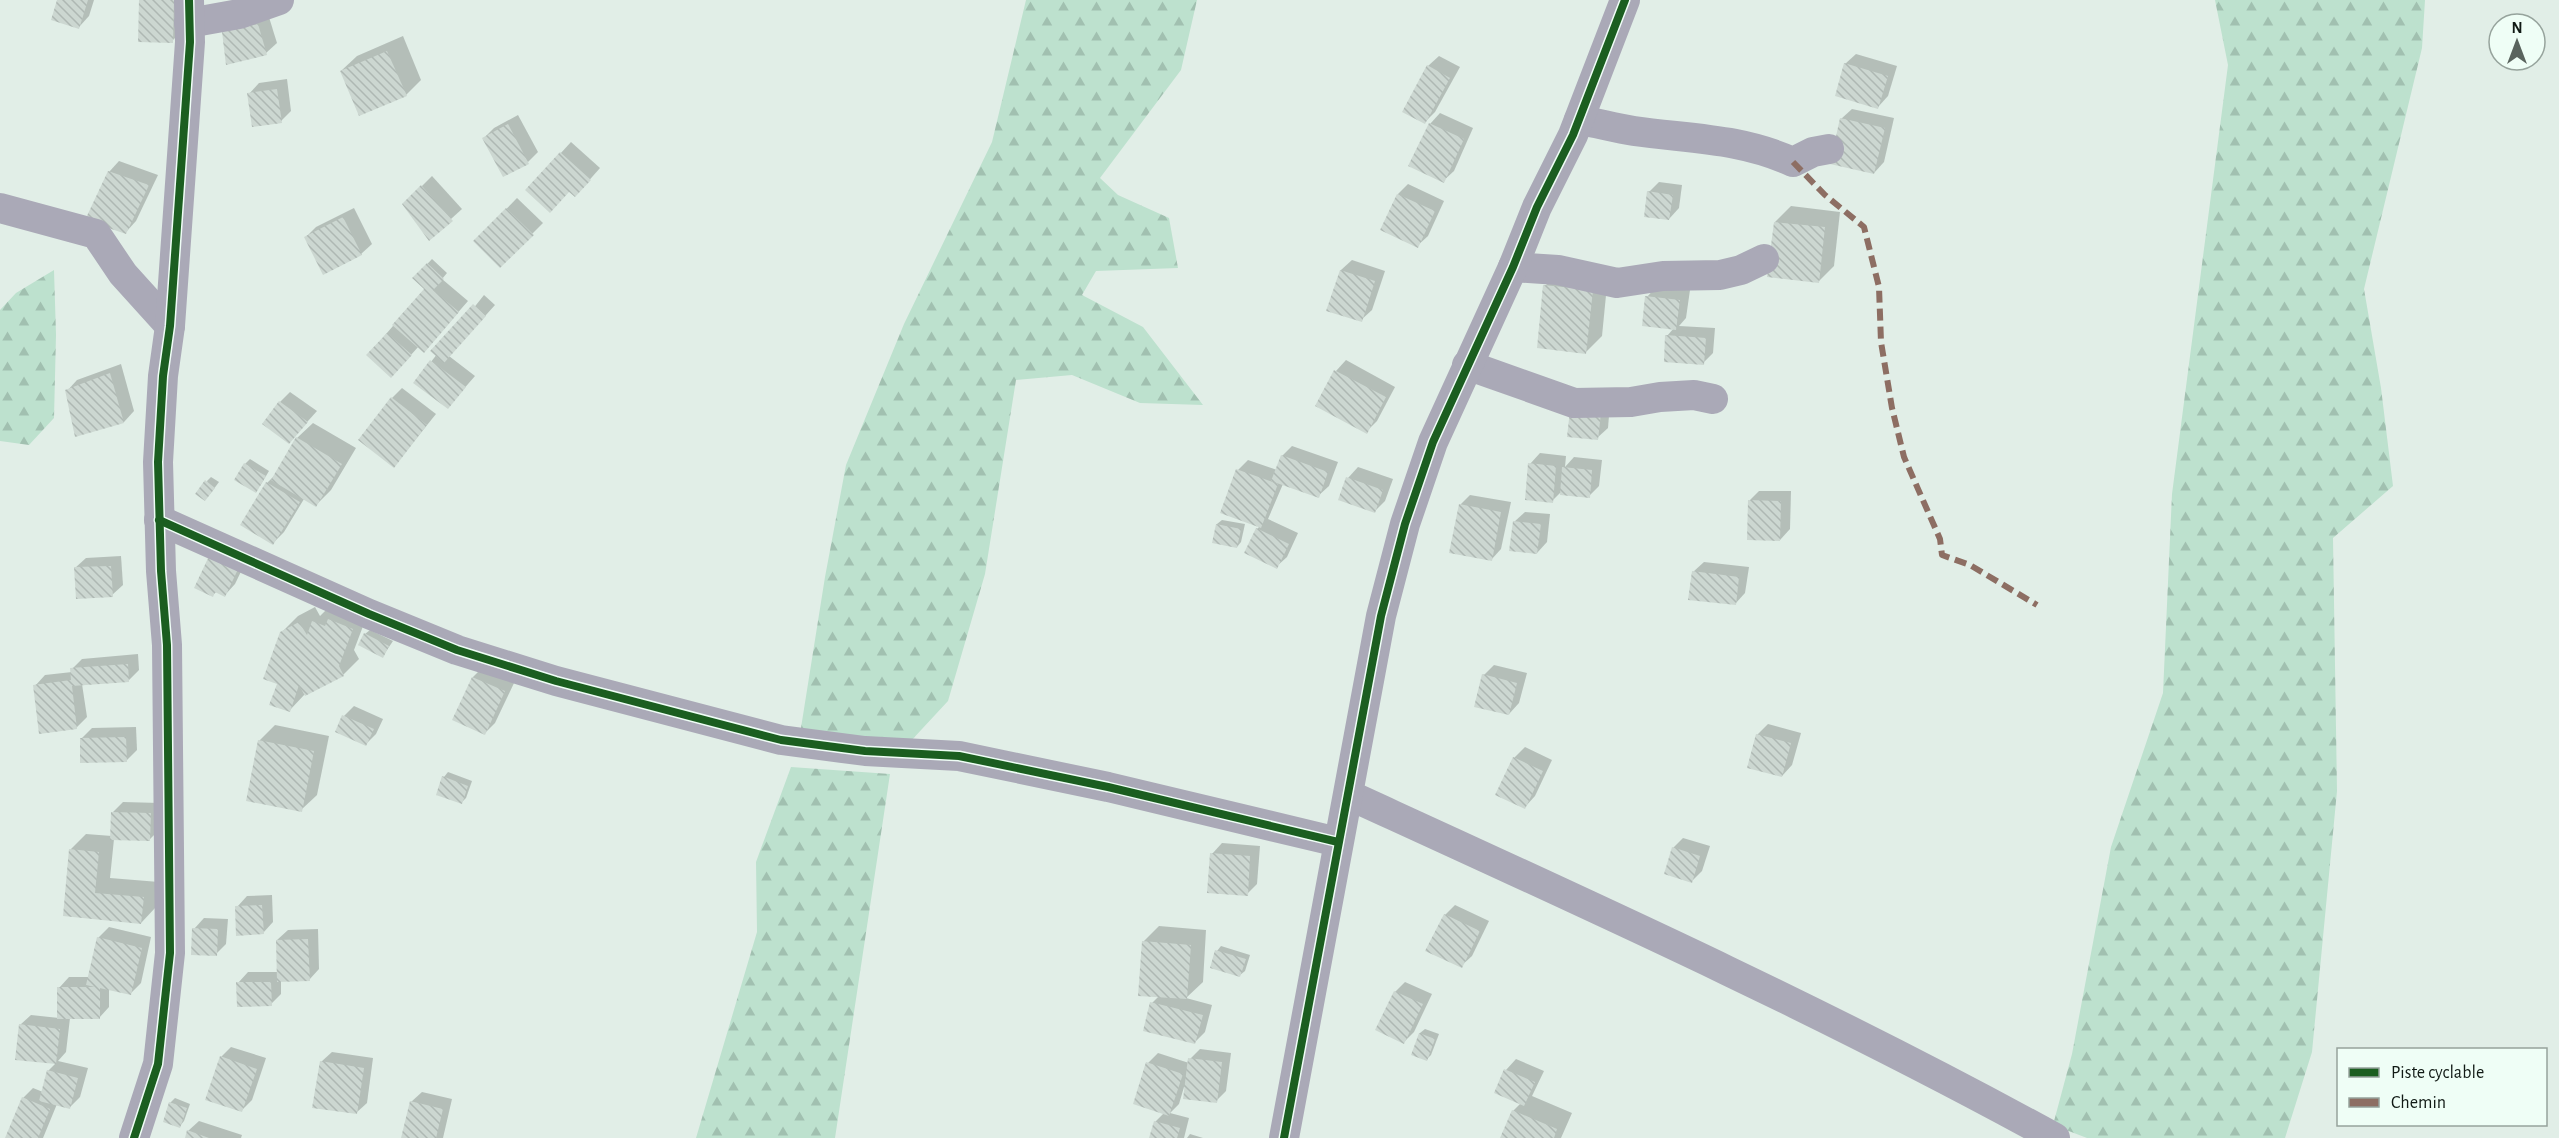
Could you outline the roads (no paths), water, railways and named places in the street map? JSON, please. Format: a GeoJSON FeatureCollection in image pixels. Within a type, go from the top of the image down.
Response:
{"type":"FeatureCollection","features":[{"type":"Feature","properties":{"kind":"street"},"geometry":{"type":"LineString","coordinates":[[134,1138],[158,1064],[170,953],[168,657],[159,520],[158,462],[162,387],[170,326],[189,12],[239,14],[279,0]]}},
{"type":"Feature","properties":{"kind":"street"},"geometry":{"type":"LineString","coordinates":[[1284,1138],[1382,616],[1405,524],[1433,442],[1579,120],[1625,0]]}},
{"type":"Feature","properties":{"kind":"street"},"geometry":{"type":"LineString","coordinates":[[1579,120],[1633,131],[1766,149],[1793,162],[1813,152],[1829,149]]}},
{"type":"Feature","properties":{"kind":"street"},"geometry":{"type":"LineString","coordinates":[[0,208],[96,234],[123,274],[170,326]]}},
{"type":"Feature","properties":{"kind":"street"},"geometry":{"type":"LineString","coordinates":[[1513,267],[1558,270],[1617,283],[1663,276],[1720,275],[1741,270],[1764,259]]}},
{"type":"Feature","properties":{"kind":"street"},"geometry":{"type":"LineString","coordinates":[[1467,365],[1574,403],[1631,402],[1694,395],[1713,399]]}},
{"type":"Feature","properties":{"kind":"street"},"geometry":{"type":"LineString","coordinates":[[159,520],[369,614],[458,650],[556,681],[781,740],[865,751],[959,756],[1108,787],[1338,842]]}},
{"type":"Feature","properties":{"kind":"street"},"geometry":{"type":"LineString","coordinates":[[1349,795],[1524,875],[1794,1004],[1966,1089],[2055,1138]]}}]}
